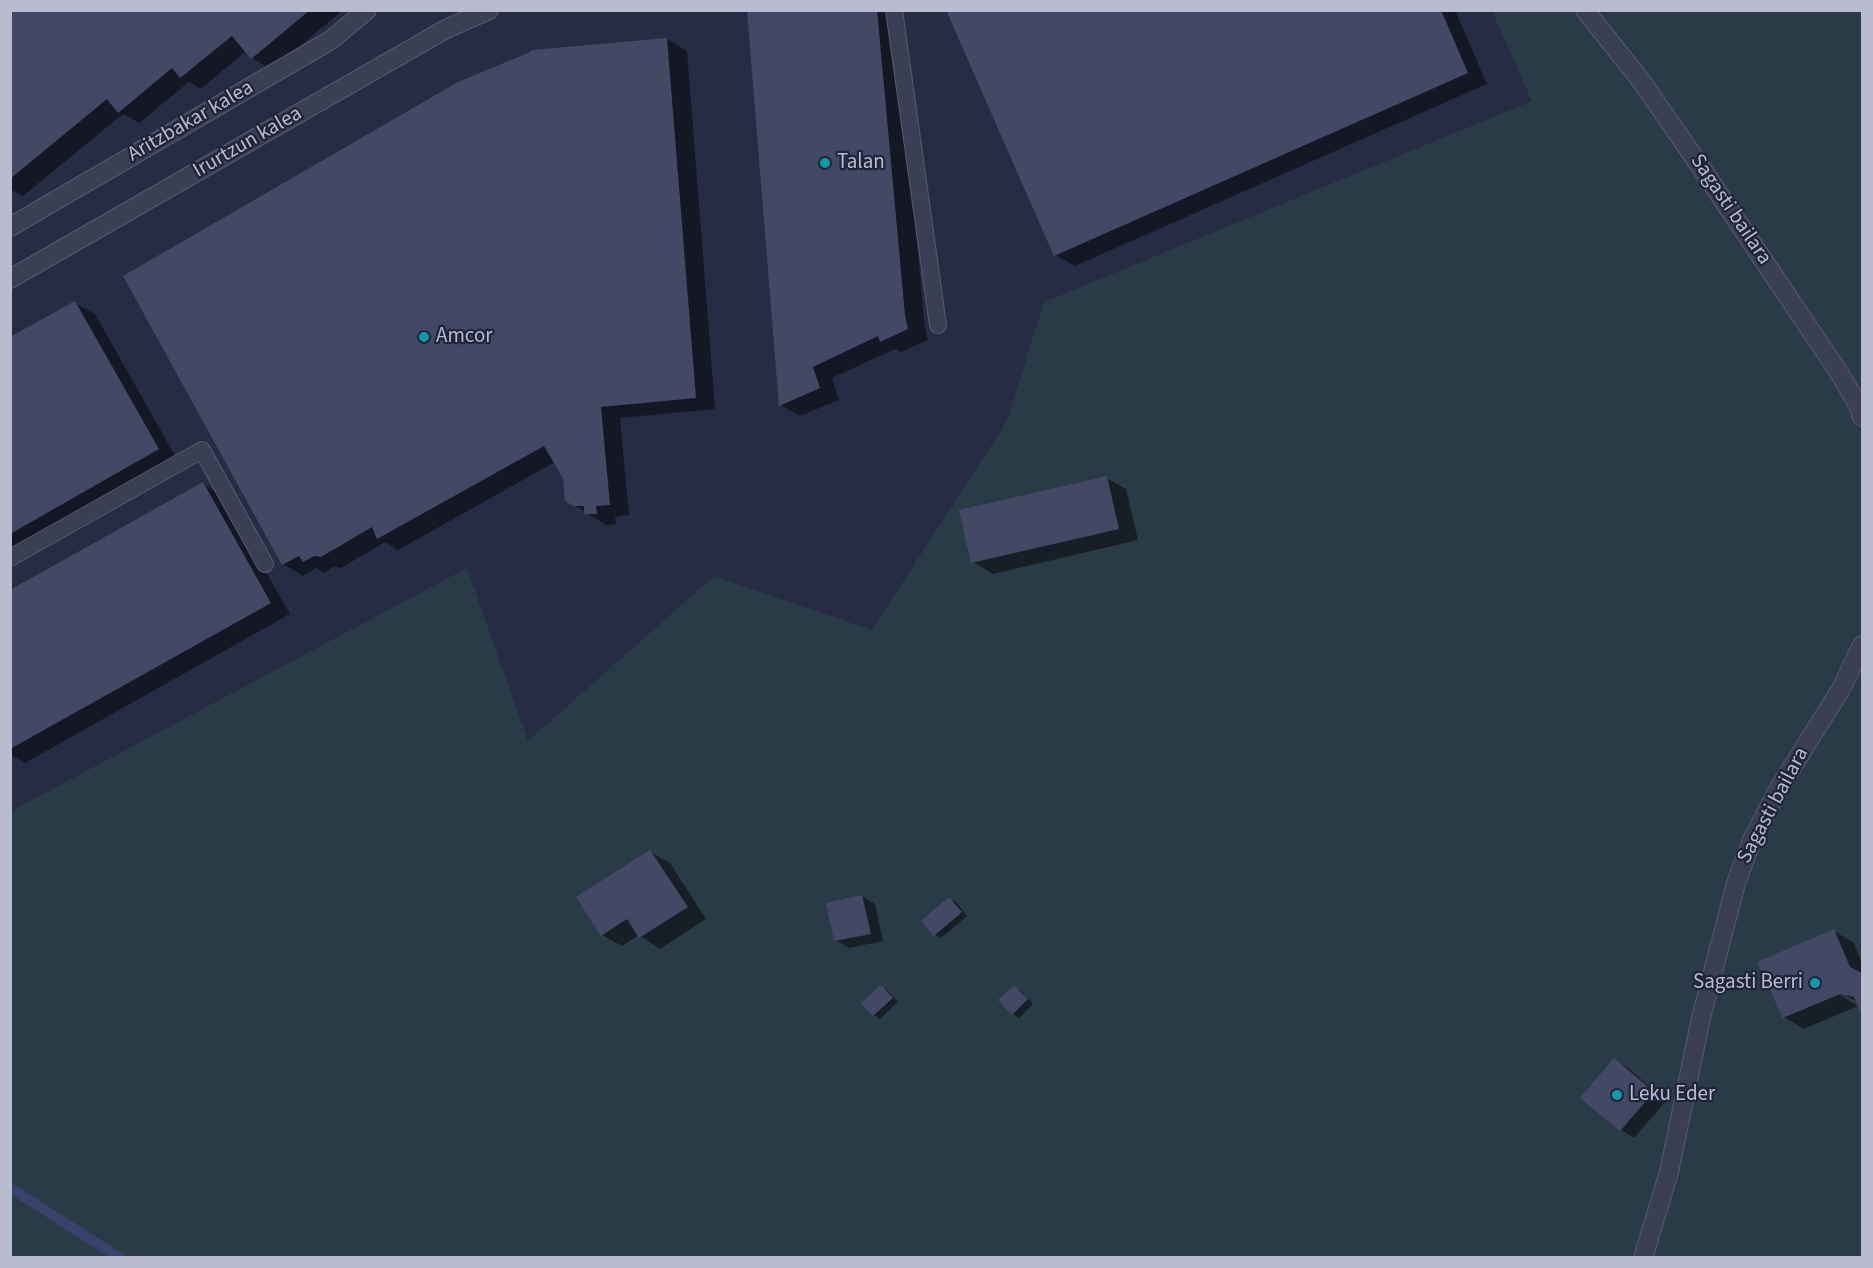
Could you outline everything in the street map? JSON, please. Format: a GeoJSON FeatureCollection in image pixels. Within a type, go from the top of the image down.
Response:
{"type":"FeatureCollection","features":[{"type":"Feature","properties":{"kind":"street","name":"Aritzbakar kalea"},"geometry":{"type":"LineString","coordinates":[[10,227],[331,40],[367,10]]}},
{"type":"Feature","properties":{"kind":"street","name":"Irurtzun kalea"},"geometry":{"type":"LineString","coordinates":[[10,279],[446,29],[489,10]]}},
{"type":"Feature","properties":{"kind":"street","name":"Sagasti bailara"},"geometry":{"type":"LineString","coordinates":[[1585,10],[1642,82],[1694,157],[1840,374],[1863,417]]}},
{"type":"Feature","properties":{"kind":"street","name":"Sagasti bailara"},"geometry":{"type":"LineString","coordinates":[[1642,1257],[1669,1172],[1701,1018],[1736,883],[1752,840],[1779,788],[1841,689],[1863,645]]}},
{"type":"Feature","properties":{"kind":"lane"},"geometry":{"type":"LineString","coordinates":[[894,10],[938,325]]}},
{"type":"Feature","properties":{"kind":"lane"},"geometry":{"type":"LineString","coordinates":[[10,558],[202,450],[265,564]]}},
{"type":"Feature","properties":{"kind":"shaded area"},"geometry":{"type":"Polygon","coordinates":[[[1492,11],[1862,11],[1862,1257],[11,1258],[11,811],[467,568],[528,741],[714,576],[872,630],[1007,421],[1044,302],[1532,101],[1492,11]]]}},
{"type":"Feature","properties":{"kind":"building"},"geometry":{"type":"Polygon","coordinates":[[[10,10],[310,10],[251,59],[232,36],[180,78],[172,68],[118,113],[107,99],[10,179],[10,10]]]}},
{"type":"Feature","properties":{"kind":"building","name":"Talan"},"geometry":{"type":"Polygon","coordinates":[[[747,10],[877,10],[908,329],[880,342],[878,336],[813,367],[820,388],[779,406],[747,10]]]}},
{"type":"Feature","properties":{"kind":"building"},"geometry":{"type":"Polygon","coordinates":[[[946,10],[1441,10],[1468,73],[1054,256],[946,10]]]}},
{"type":"Feature","properties":{"kind":"building","name":"Amcor"},"geometry":{"type":"Polygon","coordinates":[[[667,38],[696,398],[601,407],[610,505],[596,506],[597,514],[584,514],[584,506],[573,506],[565,501],[563,478],[544,446],[377,539],[372,527],[321,557],[314,556],[303,562],[299,556],[282,565],[123,276],[458,82],[532,50],[667,38]]]}},
{"type":"Feature","properties":{"kind":"building"},"geometry":{"type":"Polygon","coordinates":[[[75,301],[159,449],[10,534],[10,337],[75,301]]]}},
{"type":"Feature","properties":{"kind":"building"},"geometry":{"type":"Polygon","coordinates":[[[1107,476],[1119,529],[971,563],[959,510],[1107,476]]]}},
{"type":"Feature","properties":{"kind":"building"},"geometry":{"type":"Polygon","coordinates":[[[203,482],[271,603],[10,749],[10,590],[203,482]]]}},
{"type":"Feature","properties":{"kind":"building"},"geometry":{"type":"Polygon","coordinates":[[[650,850],[688,907],[639,938],[627,919],[601,936],[576,897],[650,850]]]}},
{"type":"Feature","properties":{"kind":"building"},"geometry":{"type":"Polygon","coordinates":[[[862,895],[871,934],[834,941],[826,903],[862,895]]]}},
{"type":"Feature","properties":{"kind":"building"},"geometry":{"type":"Polygon","coordinates":[[[949,897],[962,912],[934,936],[921,921],[949,897]]]}},
{"type":"Feature","properties":{"kind":"building","name":"Sagasti Berri"},"geometry":{"type":"Polygon","coordinates":[[[1834,929],[1850,967],[1862,973],[1862,1017],[1854,997],[1840,994],[1783,1018],[1757,962],[1834,929]]]}},
{"type":"Feature","properties":{"kind":"building"},"geometry":{"type":"Polygon","coordinates":[[[881,985],[893,998],[873,1016],[861,1003],[881,985]]]}},
{"type":"Feature","properties":{"kind":"building"},"geometry":{"type":"Polygon","coordinates":[[[1014,985],[1028,999],[1012,1015],[998,1000],[1014,985]]]}},
{"type":"Feature","properties":{"kind":"building","name":"Leku Eder"},"geometry":{"type":"Polygon","coordinates":[[[1614,1058],[1654,1092],[1620,1131],[1580,1098],[1614,1058]]]}},
{"type":"Feature","properties":{"kind":"waterway"},"geometry":{"type":"LineString","coordinates":[[10,1188],[120,1258]]}},
{"type":"Feature","properties":{"kind":"place","name":"Talan"},"geometry":{"type":"Point","coordinates":[825,163]}},
{"type":"Feature","properties":{"kind":"place","name":"Amcor"},"geometry":{"type":"Point","coordinates":[424,337]}},
{"type":"Feature","properties":{"kind":"place","name":"Sagasti Berri"},"geometry":{"type":"Point","coordinates":[1815,983]}},
{"type":"Feature","properties":{"kind":"place","name":"Leku Eder"},"geometry":{"type":"Point","coordinates":[1617,1095]}}]}
